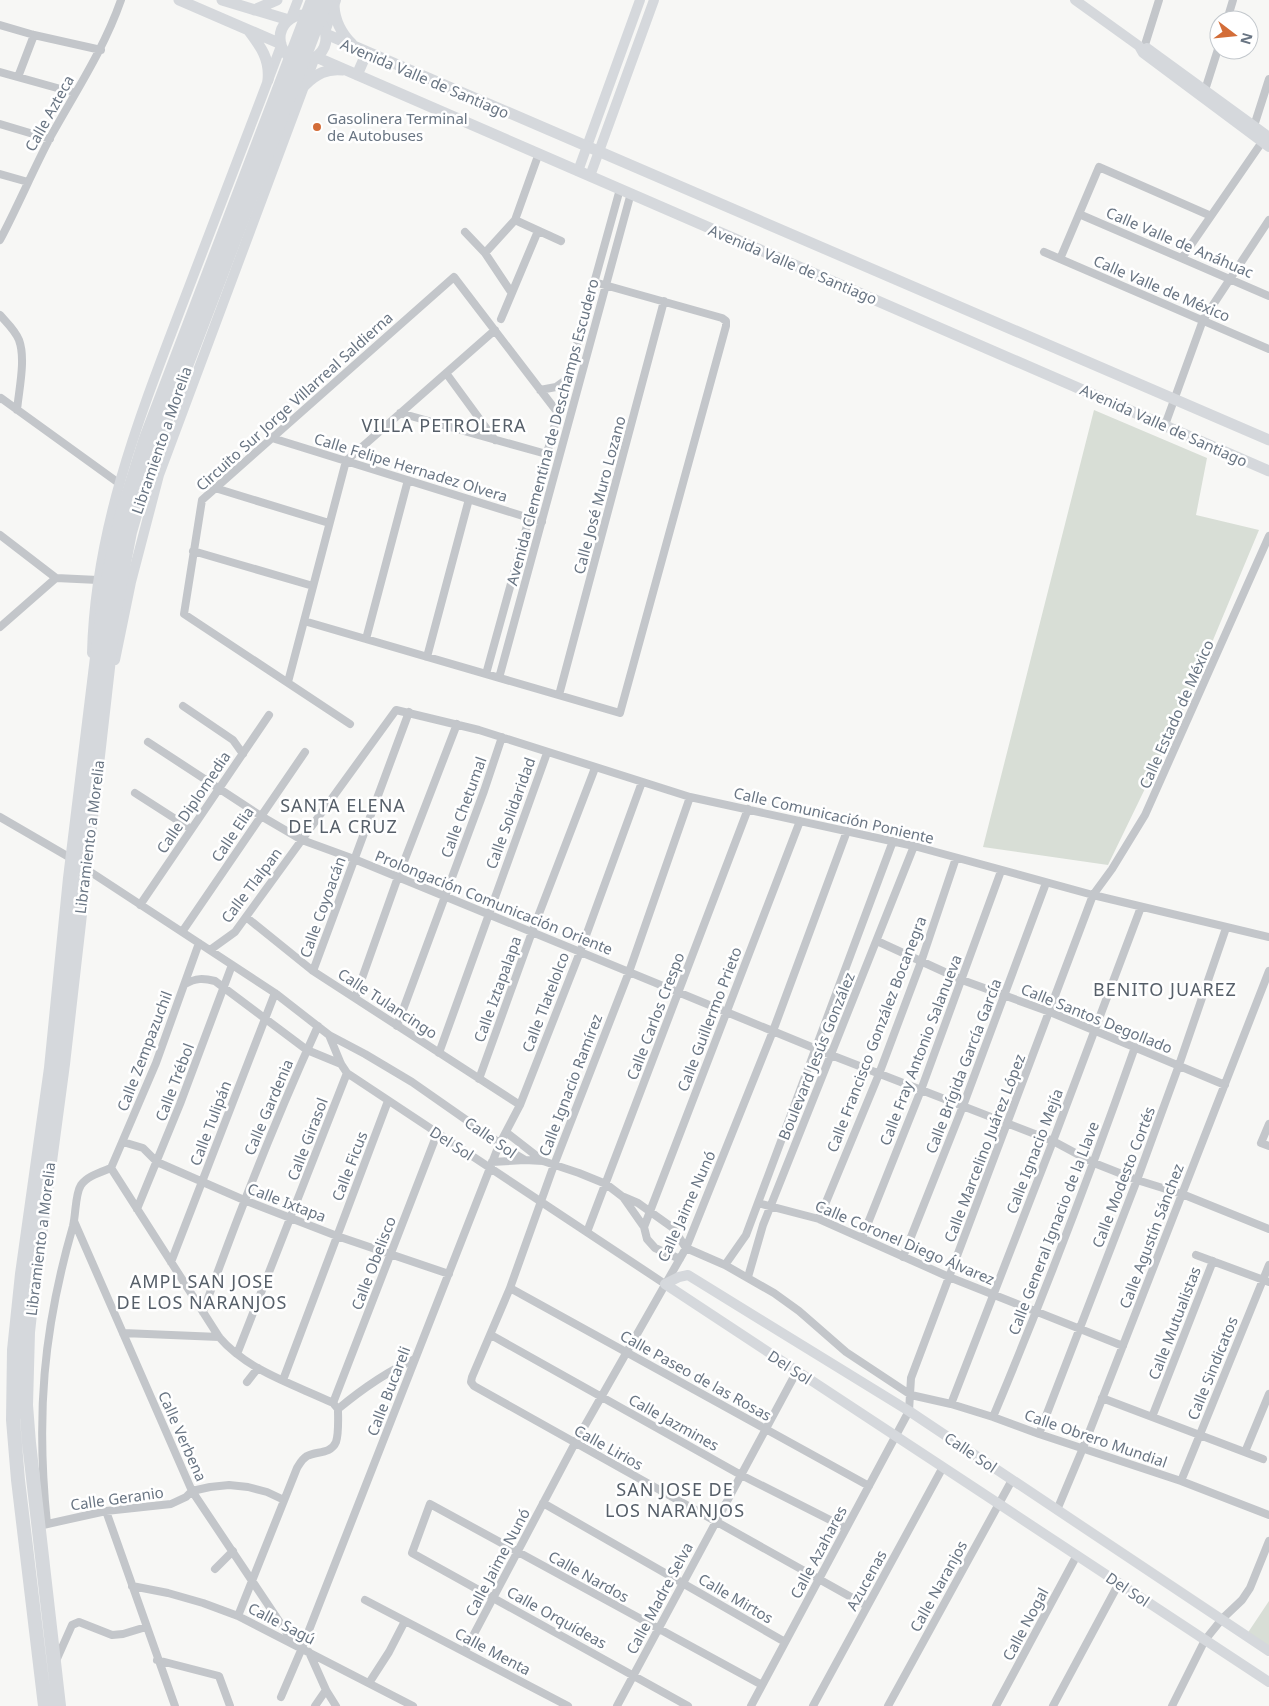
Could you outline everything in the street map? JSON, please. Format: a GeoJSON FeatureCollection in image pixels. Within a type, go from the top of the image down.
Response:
{"type":"FeatureCollection","features":[{"type":"Feature","properties":{"kind":"highway","name":"Libramiento a Morelia"},"geometry":{"type":"LineString","coordinates":[[59,1706],[42,1525],[26,1405],[28,1332],[63,1064],[114,616],[122,571],[138,503],[165,421],[295,80],[320,3]]}},
{"type":"Feature","properties":{"kind":"highway","name":"Libramiento a Morelia"},"geometry":{"type":"LineString","coordinates":[[45,1706],[18,1480],[13,1387],[17,1314],[50,1068],[70,878],[106,592],[120,518],[157,409],[295,80]]}},
{"type":"Feature","properties":{"kind":"main road"},"geometry":{"type":"LineString","coordinates":[[179,0],[281,45]]}},
{"type":"Feature","properties":{"kind":"main road"},"geometry":{"type":"LineString","coordinates":[[222,0],[290,19],[303,15],[312,16],[319,21],[325,33],[324,47],[316,57],[302,61],[293,59],[286,54],[281,45],[280,32],[290,19]]}},
{"type":"Feature","properties":{"kind":"main road"},"geometry":{"type":"LineString","coordinates":[[254,10],[278,0]]}},
{"type":"Feature","properties":{"kind":"main road"},"geometry":{"type":"LineString","coordinates":[[295,80],[325,71],[341,70],[353,73],[363,51],[352,44],[341,31],[334,15],[320,3]]}},
{"type":"Feature","properties":{"kind":"main road"},"geometry":{"type":"LineString","coordinates":[[248,29],[266,57],[268,80]]}},
{"type":"Feature","properties":{"kind":"main road","name":"Avenida Valle de Santiago"},"geometry":{"type":"LineString","coordinates":[[325,33],[1269,440]]}},
{"type":"Feature","properties":{"kind":"main road","name":"Avenida Valle de Santiago"},"geometry":{"type":"LineString","coordinates":[[316,57],[1269,471]]}},
{"type":"Feature","properties":{"kind":"street","name":"Calle Azteca"},"geometry":{"type":"LineString","coordinates":[[0,240],[3,226],[75,93],[101,50],[121,0]]}},
{"type":"Feature","properties":{"kind":"street"},"geometry":{"type":"LineString","coordinates":[[578,171],[640,0]]}},
{"type":"Feature","properties":{"kind":"street"},"geometry":{"type":"LineString","coordinates":[[590,176],[654,0]]}},
{"type":"Feature","properties":{"kind":"street"},"geometry":{"type":"LineString","coordinates":[[1076,0],[1267,142]]}},
{"type":"Feature","properties":{"kind":"street"},"geometry":{"type":"LineString","coordinates":[[1142,49],[1159,0]]}},
{"type":"Feature","properties":{"kind":"street"},"geometry":{"type":"LineString","coordinates":[[290,19],[320,3],[325,33]]}},
{"type":"Feature","properties":{"kind":"street"},"geometry":{"type":"LineString","coordinates":[[0,25],[34,35],[101,50]]}},
{"type":"Feature","properties":{"kind":"street"},"geometry":{"type":"LineString","coordinates":[[18,77],[34,35]]}},
{"type":"Feature","properties":{"kind":"street"},"geometry":{"type":"LineString","coordinates":[[90,718],[92,641],[98,580],[108,523],[150,390],[281,45]]}},
{"type":"Feature","properties":{"kind":"street"},"geometry":{"type":"LineString","coordinates":[[1142,49],[1205,90],[1254,126],[1267,142]]}},
{"type":"Feature","properties":{"kind":"street"},"geometry":{"type":"LineString","coordinates":[[295,80],[316,57]]}},
{"type":"Feature","properties":{"kind":"street"},"geometry":{"type":"LineString","coordinates":[[1205,90],[1215,60]]}},
{"type":"Feature","properties":{"kind":"street"},"geometry":{"type":"LineString","coordinates":[[0,72],[75,93]]}},
{"type":"Feature","properties":{"kind":"street"},"geometry":{"type":"LineString","coordinates":[[1254,126],[1269,79]]}},
{"type":"Feature","properties":{"kind":"street"},"geometry":{"type":"LineString","coordinates":[[0,124],[50,138]]}},
{"type":"Feature","properties":{"kind":"street"},"geometry":{"type":"LineString","coordinates":[[1182,258],[1267,142]]}},
{"type":"Feature","properties":{"kind":"street"},"geometry":{"type":"LineString","coordinates":[[485,253],[515,220],[539,153]]}},
{"type":"Feature","properties":{"kind":"street"},"geometry":{"type":"LineString","coordinates":[[1060,259],[1099,166],[1211,216]]}},
{"type":"Feature","properties":{"kind":"street"},"geometry":{"type":"LineString","coordinates":[[0,174],[28,182]]}},
{"type":"Feature","properties":{"kind":"street","name":"Avenida Clementina de Deschamps Escudero"},"geometry":{"type":"LineString","coordinates":[[486,674],[594,282],[625,191]]}},
{"type":"Feature","properties":{"kind":"street","name":"Avenida Clementina de Deschamps Escudero"},"geometry":{"type":"LineString","coordinates":[[499,678],[606,285],[625,191]]}},
{"type":"Feature","properties":{"kind":"street","name":"Calle Valle de Anáhuac"},"geometry":{"type":"LineString","coordinates":[[1079,214],[1269,296]]}},
{"type":"Feature","properties":{"kind":"street"},"geometry":{"type":"LineString","coordinates":[[515,220],[560,241]]}},
{"type":"Feature","properties":{"kind":"street"},"geometry":{"type":"LineString","coordinates":[[1165,425],[1203,320],[1269,220]]}},
{"type":"Feature","properties":{"kind":"street"},"geometry":{"type":"LineString","coordinates":[[501,320],[511,292],[538,231]]}},
{"type":"Feature","properties":{"kind":"street"},"geometry":{"type":"LineString","coordinates":[[464,232],[485,253],[511,292]]}},
{"type":"Feature","properties":{"kind":"street"},"geometry":{"type":"LineString","coordinates":[[1260,235],[1269,239]]}},
{"type":"Feature","properties":{"kind":"street","name":"Calle Valle de México"},"geometry":{"type":"LineString","coordinates":[[1044,252],[1269,349]]}},
{"type":"Feature","properties":{"kind":"street","name":"Circuito Sur Jorge Villarreal Saldierna"},"geometry":{"type":"LineString","coordinates":[[288,682],[184,614],[202,500],[454,277],[558,413]]}},
{"type":"Feature","properties":{"kind":"street"},"geometry":{"type":"LineString","coordinates":[[304,621],[620,713],[726,322],[722,318],[594,282]]}},
{"type":"Feature","properties":{"kind":"street","name":"Calle José Muro Lozano"},"geometry":{"type":"LineString","coordinates":[[559,695],[664,301]]}},
{"type":"Feature","properties":{"kind":"street"},"geometry":{"type":"LineString","coordinates":[[0,315],[19,340],[22,356],[17,410]]}},
{"type":"Feature","properties":{"kind":"street"},"geometry":{"type":"LineString","coordinates":[[350,724],[288,682],[346,460],[495,330]]}},
{"type":"Feature","properties":{"kind":"street"},"geometry":{"type":"LineString","coordinates":[[446,373],[495,440]]}},
{"type":"Feature","properties":{"kind":"street"},"geometry":{"type":"LineString","coordinates":[[540,390],[556,387],[568,376]]}},
{"type":"Feature","properties":{"kind":"street"},"geometry":{"type":"LineString","coordinates":[[0,399],[120,484]]}},
{"type":"Feature","properties":{"kind":"street"},"geometry":{"type":"LineString","coordinates":[[400,413],[559,458]]}},
{"type":"Feature","properties":{"kind":"street","name":"Calle Felipe Hernadez Olvera"},"geometry":{"type":"LineString","coordinates":[[272,438],[542,522]]}},
{"type":"Feature","properties":{"kind":"street"},"geometry":{"type":"LineString","coordinates":[[366,639],[408,480]]}},
{"type":"Feature","properties":{"kind":"street"},"geometry":{"type":"LineString","coordinates":[[215,488],[330,523]]}},
{"type":"Feature","properties":{"kind":"street"},"geometry":{"type":"LineString","coordinates":[[427,657],[469,499]]}},
{"type":"Feature","properties":{"kind":"street"},"geometry":{"type":"LineString","coordinates":[[0,535],[56,578],[98,580]]}},
{"type":"Feature","properties":{"kind":"street","name":"Calle Estado de México"},"geometry":{"type":"LineString","coordinates":[[1093,895],[1130,842],[1152,800],[1269,536]]}},
{"type":"Feature","properties":{"kind":"street"},"geometry":{"type":"LineString","coordinates":[[193,551],[313,586]]}},
{"type":"Feature","properties":{"kind":"street"},"geometry":{"type":"LineString","coordinates":[[0,627],[56,578]]}},
{"type":"Feature","properties":{"kind":"street"},"geometry":{"type":"LineString","coordinates":[[183,706],[233,740],[242,754]]}},
{"type":"Feature","properties":{"kind":"street","name":"Calle Comunicación Poniente"},"geometry":{"type":"LineString","coordinates":[[396,710],[502,737],[547,753],[690,797],[914,846],[1046,883],[1269,937]]}},
{"type":"Feature","properties":{"kind":"street","name":"Calle Tlalpan"},"geometry":{"type":"LineString","coordinates":[[210,950],[235,932],[396,710]]}},
{"type":"Feature","properties":{"kind":"street","name":"Calle Coyoacán"},"geometry":{"type":"LineString","coordinates":[[313,971],[409,712]]}},
{"type":"Feature","properties":{"kind":"street","name":"Calle Diplomedia"},"geometry":{"type":"LineString","coordinates":[[140,905],[269,715]]}},
{"type":"Feature","properties":{"kind":"street"},"geometry":{"type":"LineString","coordinates":[[355,998],[398,877],[457,724]]}},
{"type":"Feature","properties":{"kind":"street","name":"Calle Chetumal"},"geometry":{"type":"LineString","coordinates":[[397,1026],[481,800],[502,737]]}},
{"type":"Feature","properties":{"kind":"street","name":"Prolongación Comunicación Oriente"},"geometry":{"type":"LineString","coordinates":[[148,742],[261,816],[302,840],[354,859],[831,1055],[1053,1141],[1094,1162],[1137,1180],[1182,1194],[1269,1229]]}},
{"type":"Feature","properties":{"kind":"street","name":"Calle Elia"},"geometry":{"type":"LineString","coordinates":[[182,932],[305,752]]}},
{"type":"Feature","properties":{"kind":"street","name":"Calle Solidaridad"},"geometry":{"type":"LineString","coordinates":[[439,1053],[547,753]]}},
{"type":"Feature","properties":{"kind":"street","name":"Calle Iztapalapa"},"geometry":{"type":"LineString","coordinates":[[479,1079],[532,932],[595,768]]}},
{"type":"Feature","properties":{"kind":"street","name":"Calle Tlatelolco"},"geometry":{"type":"LineString","coordinates":[[499,1144],[507,1133],[520,1106],[580,952],[642,782]]}},
{"type":"Feature","properties":{"kind":"street"},"geometry":{"type":"LineString","coordinates":[[135,793],[191,829]]}},
{"type":"Feature","properties":{"kind":"street","name":"Calle Ignacio Ramírez"},"geometry":{"type":"LineString","coordinates":[[471,1382],[510,1288],[554,1165],[629,972],[690,797]]}},
{"type":"Feature","properties":{"kind":"street","name":"Calle Carlos Crespo"},"geometry":{"type":"LineString","coordinates":[[587,1232],[748,810]]}},
{"type":"Feature","properties":{"kind":"street"},"geometry":{"type":"LineString","coordinates":[[0,817],[66,855],[275,993],[318,1026]]}},
{"type":"Feature","properties":{"kind":"street","name":"Calle Guillermo Prieto"},"geometry":{"type":"LineString","coordinates":[[644,1227],[800,821]]}},
{"type":"Feature","properties":{"kind":"street","name":"Calle Jaime Nunó"},"geometry":{"type":"LineString","coordinates":[[465,1651],[575,1443],[686,1248],[773,1031],[847,831]]}},
{"type":"Feature","properties":{"kind":"street","name":"Boulevard Jesús González"},"geometry":{"type":"LineString","coordinates":[[725,1265],[746,1235],[893,841]]}},
{"type":"Feature","properties":{"kind":"street","name":"Boulevard Jesús González"},"geometry":{"type":"LineString","coordinates":[[748,1277],[763,1226],[914,846]]}},
{"type":"Feature","properties":{"kind":"street","name":"Calle Francisco González Bocanegra"},"geometry":{"type":"LineString","coordinates":[[819,1219],[879,1074],[921,962],[956,858]]}},
{"type":"Feature","properties":{"kind":"street","name":"Calle Fray Antonio Salanueva"},"geometry":{"type":"LineString","coordinates":[[862,1238],[921,1090],[1001,871]]}},
{"type":"Feature","properties":{"kind":"street","name":"Calle Brígida García García"},"geometry":{"type":"LineString","coordinates":[[903,1257],[1005,997],[1046,883]]}},
{"type":"Feature","properties":{"kind":"street","name":"Calle Marcelino Juárez López"},"geometry":{"type":"LineString","coordinates":[[909,1412],[911,1378],[1093,895]]}},
{"type":"Feature","properties":{"kind":"street","name":"Calle Ignacio Mejía"},"geometry":{"type":"LineString","coordinates":[[951,1404],[1141,907]]}},
{"type":"Feature","properties":{"kind":"street","name":"Calle Tulancingo"},"geometry":{"type":"LineString","coordinates":[[246,917],[313,971],[520,1106]]}},
{"type":"Feature","properties":{"kind":"street","name":"Calle Modesto Cortés"},"geometry":{"type":"LineString","coordinates":[[1039,1434],[1137,1180],[1226,928]]}},
{"type":"Feature","properties":{"kind":"street","name":"Calle Santos Degollado"},"geometry":{"type":"LineString","coordinates":[[877,941],[962,980],[1050,1012],[1225,1085]]}},
{"type":"Feature","properties":{"kind":"street","name":"Calle Zempazuchil"},"geometry":{"type":"LineString","coordinates":[[111,1168],[156,1064],[199,943]]}},
{"type":"Feature","properties":{"kind":"street","name":"Calle Trébol"},"geometry":{"type":"LineString","coordinates":[[137,1209],[157,1162],[232,965]]}},
{"type":"Feature","properties":{"kind":"street","name":"Calle Agustín Sánchez"},"geometry":{"type":"LineString","coordinates":[[1057,1510],[1083,1448],[1269,971]]}},
{"type":"Feature","properties":{"kind":"street"},"geometry":{"type":"LineString","coordinates":[[185,984],[194,979],[205,978],[215,981],[307,1050],[341,1064]]}},
{"type":"Feature","properties":{"kind":"street","name":"Calle Tulipán"},"geometry":{"type":"LineString","coordinates":[[171,1262],[275,993]]}},
{"type":"Feature","properties":{"kind":"street","name":"Calle Sol"},"geometry":{"type":"LineString","coordinates":[[318,1026],[329,1035],[412,1082],[499,1144],[525,1160],[543,1161],[606,1184],[623,1197],[644,1227],[647,1239],[655,1248],[680,1259]]}},
{"type":"Feature","properties":{"kind":"street","name":"Calle Gardenia"},"geometry":{"type":"LineString","coordinates":[[203,1312],[244,1200],[318,1026]]}},
{"type":"Feature","properties":{"kind":"street","name":"Del Sol"},"geometry":{"type":"LineString","coordinates":[[329,1035],[341,1064],[347,1073],[437,1134],[491,1165],[541,1202],[1269,1682]]}},
{"type":"Feature","properties":{"kind":"street","name":"Calle General Ignacio de la Llave"},"geometry":{"type":"LineString","coordinates":[[994,1417],[1037,1312],[1136,1047]]}},
{"type":"Feature","properties":{"kind":"street","name":"Calle Girasol"},"geometry":{"type":"LineString","coordinates":[[237,1354],[347,1073]]}},
{"type":"Feature","properties":{"kind":"street","name":"Calle Ficus"},"geometry":{"type":"LineString","coordinates":[[283,1380],[388,1101]]}},
{"type":"Feature","properties":{"kind":"street"},"geometry":{"type":"LineString","coordinates":[[1269,1124],[1261,1143],[1269,1146]]}},
{"type":"Feature","properties":{"kind":"street"},"geometry":{"type":"LineString","coordinates":[[507,1133],[543,1161]]}},
{"type":"Feature","properties":{"kind":"street","name":"Calle Obelisco"},"geometry":{"type":"LineString","coordinates":[[284,1500],[301,1460],[308,1455],[330,1450],[337,1440],[336,1406],[437,1134]]}},
{"type":"Feature","properties":{"kind":"street","name":"Calle Ixtapa"},"geometry":{"type":"LineString","coordinates":[[123,1142],[143,1148],[157,1162],[290,1219],[449,1274]]}},
{"type":"Feature","properties":{"kind":"street","name":"Calle Bucareli"},"geometry":{"type":"LineString","coordinates":[[281,1696],[302,1648],[499,1144]]}},
{"type":"Feature","properties":{"kind":"street"},"geometry":{"type":"LineString","coordinates":[[491,1165],[525,1160]]}},
{"type":"Feature","properties":{"kind":"street"},"geometry":{"type":"LineString","coordinates":[[42,1525],[42,1392],[53,1306],[62,1263],[74,1221],[80,1188],[89,1178],[111,1168],[219,1337],[237,1354],[258,1368],[336,1406],[396,1368],[415,1359]]}},
{"type":"Feature","properties":{"kind":"street"},"geometry":{"type":"LineString","coordinates":[[623,1197],[638,1203],[673,1228],[686,1248],[748,1277],[799,1311],[846,1352],[911,1395]]}},
{"type":"Feature","properties":{"kind":"street","name":"Calle Coronel Diego Álvarez"},"geometry":{"type":"LineString","coordinates":[[758,1202],[819,1219],[949,1277],[1123,1346]]}},
{"type":"Feature","properties":{"kind":"street","name":"Calle Verbena"},"geometry":{"type":"LineString","coordinates":[[74,1221],[192,1491],[302,1648],[336,1706]]}},
{"type":"Feature","properties":{"kind":"street"},"geometry":{"type":"LineString","coordinates":[[746,1235],[763,1226]]}},
{"type":"Feature","properties":{"kind":"street"},"geometry":{"type":"LineString","coordinates":[[1196,1255],[1213,1261]]}},
{"type":"Feature","properties":{"kind":"street","name":"Calle Mutualistas"},"geometry":{"type":"LineString","coordinates":[[1152,1417],[1213,1261],[1266,1281]]}},
{"type":"Feature","properties":{"kind":"street","name":"Calle Sindicatos"},"geometry":{"type":"LineString","coordinates":[[1181,1481],[1266,1281],[1269,1265]]}},
{"type":"Feature","properties":{"kind":"street","name":"Calle Sol"},"geometry":{"type":"LineString","coordinates":[[666,1284],[679,1277],[688,1275],[909,1412],[1269,1651]]}},
{"type":"Feature","properties":{"kind":"street","name":"Calle Paseo de las Rosas"},"geometry":{"type":"LineString","coordinates":[[510,1288],[869,1486]]}},
{"type":"Feature","properties":{"kind":"street"},"geometry":{"type":"LineString","coordinates":[[123,1333],[219,1337]]}},
{"type":"Feature","properties":{"kind":"street","name":"Calle Jazmines"},"geometry":{"type":"LineString","coordinates":[[491,1335],[742,1474],[846,1528]]}},
{"type":"Feature","properties":{"kind":"street"},"geometry":{"type":"LineString","coordinates":[[247,1382],[258,1368]]}},
{"type":"Feature","properties":{"kind":"street","name":"Calle Madre Selva"},"geometry":{"type":"LineString","coordinates":[[617,1706],[797,1371]]}},
{"type":"Feature","properties":{"kind":"street","name":"Calle Lirios"},"geometry":{"type":"LineString","coordinates":[[471,1382],[474,1386],[867,1606]]}},
{"type":"Feature","properties":{"kind":"street"},"geometry":{"type":"LineString","coordinates":[[1246,1452],[1269,1394]]}},
{"type":"Feature","properties":{"kind":"street","name":"Calle Obrero Mundial"},"geometry":{"type":"LineString","coordinates":[[911,1395],[951,1404],[994,1417],[1039,1434],[1181,1481],[1269,1515]]}},
{"type":"Feature","properties":{"kind":"street"},"geometry":{"type":"LineString","coordinates":[[1102,1398],[1263,1459]]}},
{"type":"Feature","properties":{"kind":"street","name":"Calle Azahares"},"geometry":{"type":"LineString","coordinates":[[751,1706],[909,1412]]}},
{"type":"Feature","properties":{"kind":"street","name":"Azucenas"},"geometry":{"type":"LineString","coordinates":[[813,1706],[943,1467]]}},
{"type":"Feature","properties":{"kind":"street","name":"Calle Naranjos"},"geometry":{"type":"LineString","coordinates":[[888,1706],[1012,1480]]}},
{"type":"Feature","properties":{"kind":"street","name":"Calle Geranio"},"geometry":{"type":"LineString","coordinates":[[42,1525],[106,1510],[171,1504],[186,1497],[192,1491],[229,1485],[258,1490],[284,1500]]}},
{"type":"Feature","properties":{"kind":"street"},"geometry":{"type":"LineString","coordinates":[[238,1616],[284,1500]]}},
{"type":"Feature","properties":{"kind":"street","name":"Calle Mirtos"},"geometry":{"type":"LineString","coordinates":[[543,1503],[785,1642]]}},
{"type":"Feature","properties":{"kind":"street","name":"Calle Nardos"},"geometry":{"type":"LineString","coordinates":[[412,1553],[430,1504],[762,1685]]}},
{"type":"Feature","properties":{"kind":"street"},"geometry":{"type":"LineString","coordinates":[[106,1510],[157,1660],[175,1706]]}},
{"type":"Feature","properties":{"kind":"street"},"geometry":{"type":"LineString","coordinates":[[1172,1706],[1205,1640],[1222,1619],[1242,1600],[1250,1588],[1269,1541]]}},
{"type":"Feature","properties":{"kind":"street"},"geometry":{"type":"LineString","coordinates":[[215,1569],[233,1551]]}},
{"type":"Feature","properties":{"kind":"street","name":"Calle Orquídeas"},"geometry":{"type":"LineString","coordinates":[[412,1553],[688,1706]]}},
{"type":"Feature","properties":{"kind":"street","name":"Calle Nogal"},"geometry":{"type":"LineString","coordinates":[[996,1706],[1077,1555]]}},
{"type":"Feature","properties":{"kind":"street"},"geometry":{"type":"LineString","coordinates":[[1261,1562],[1269,1567]]}},
{"type":"Feature","properties":{"kind":"street"},"geometry":{"type":"LineString","coordinates":[[1053,1706],[1119,1583]]}},
{"type":"Feature","properties":{"kind":"street","name":"Calle Sagú"},"geometry":{"type":"LineString","coordinates":[[132,1586],[186,1598],[238,1616],[413,1706]]}},
{"type":"Feature","properties":{"kind":"street","name":"Calle Menta"},"geometry":{"type":"LineString","coordinates":[[365,1600],[568,1706]]}},
{"type":"Feature","properties":{"kind":"street"},"geometry":{"type":"LineString","coordinates":[[369,1683],[389,1652],[405,1621]]}},
{"type":"Feature","properties":{"kind":"street"},"geometry":{"type":"LineString","coordinates":[[54,1666],[72,1625],[79,1622],[112,1635],[123,1634],[146,1627]]}},
{"type":"Feature","properties":{"kind":"street"},"geometry":{"type":"LineString","coordinates":[[157,1660],[219,1676],[230,1706]]}},
{"type":"Feature","properties":{"kind":"street"},"geometry":{"type":"LineString","coordinates":[[315,1706],[326,1690]]}},
{"type":"Feature","properties":{"kind":"shaded area"},"geometry":{"type":"Polygon","coordinates":[[[1094,410],[1207,458],[1196,515],[1259,530],[1188,700],[1108,865],[983,847],[1094,410]]]}},
{"type":"Feature","properties":{"kind":"shaded area"},"geometry":{"type":"Polygon","coordinates":[[[1269,1601],[1269,1649],[1247,1634],[1269,1601]]]}},
{"type":"Feature","properties":{"kind":"place","name":"Gasolinera Terminal de Autobuses"},"geometry":{"type":"Point","coordinates":[317,127]}},
{"type":"Feature","properties":{"kind":"district","name":"VILLA PETROLERA"},"geometry":{"type":"Point","coordinates":[444,425]}},
{"type":"Feature","properties":{"kind":"district","name":"SANTA ELENA DE LA CRUZ"},"geometry":{"type":"Point","coordinates":[343,815]}},
{"type":"Feature","properties":{"kind":"district","name":"BENITO JUAREZ"},"geometry":{"type":"Point","coordinates":[1165,989]}},
{"type":"Feature","properties":{"kind":"district","name":"AMPL SAN JOSE DE LOS NARANJOS"},"geometry":{"type":"Point","coordinates":[202,1291]}},
{"type":"Feature","properties":{"kind":"district","name":"SAN JOSE DE LOS NARANJOS"},"geometry":{"type":"Point","coordinates":[675,1499]}}]}
